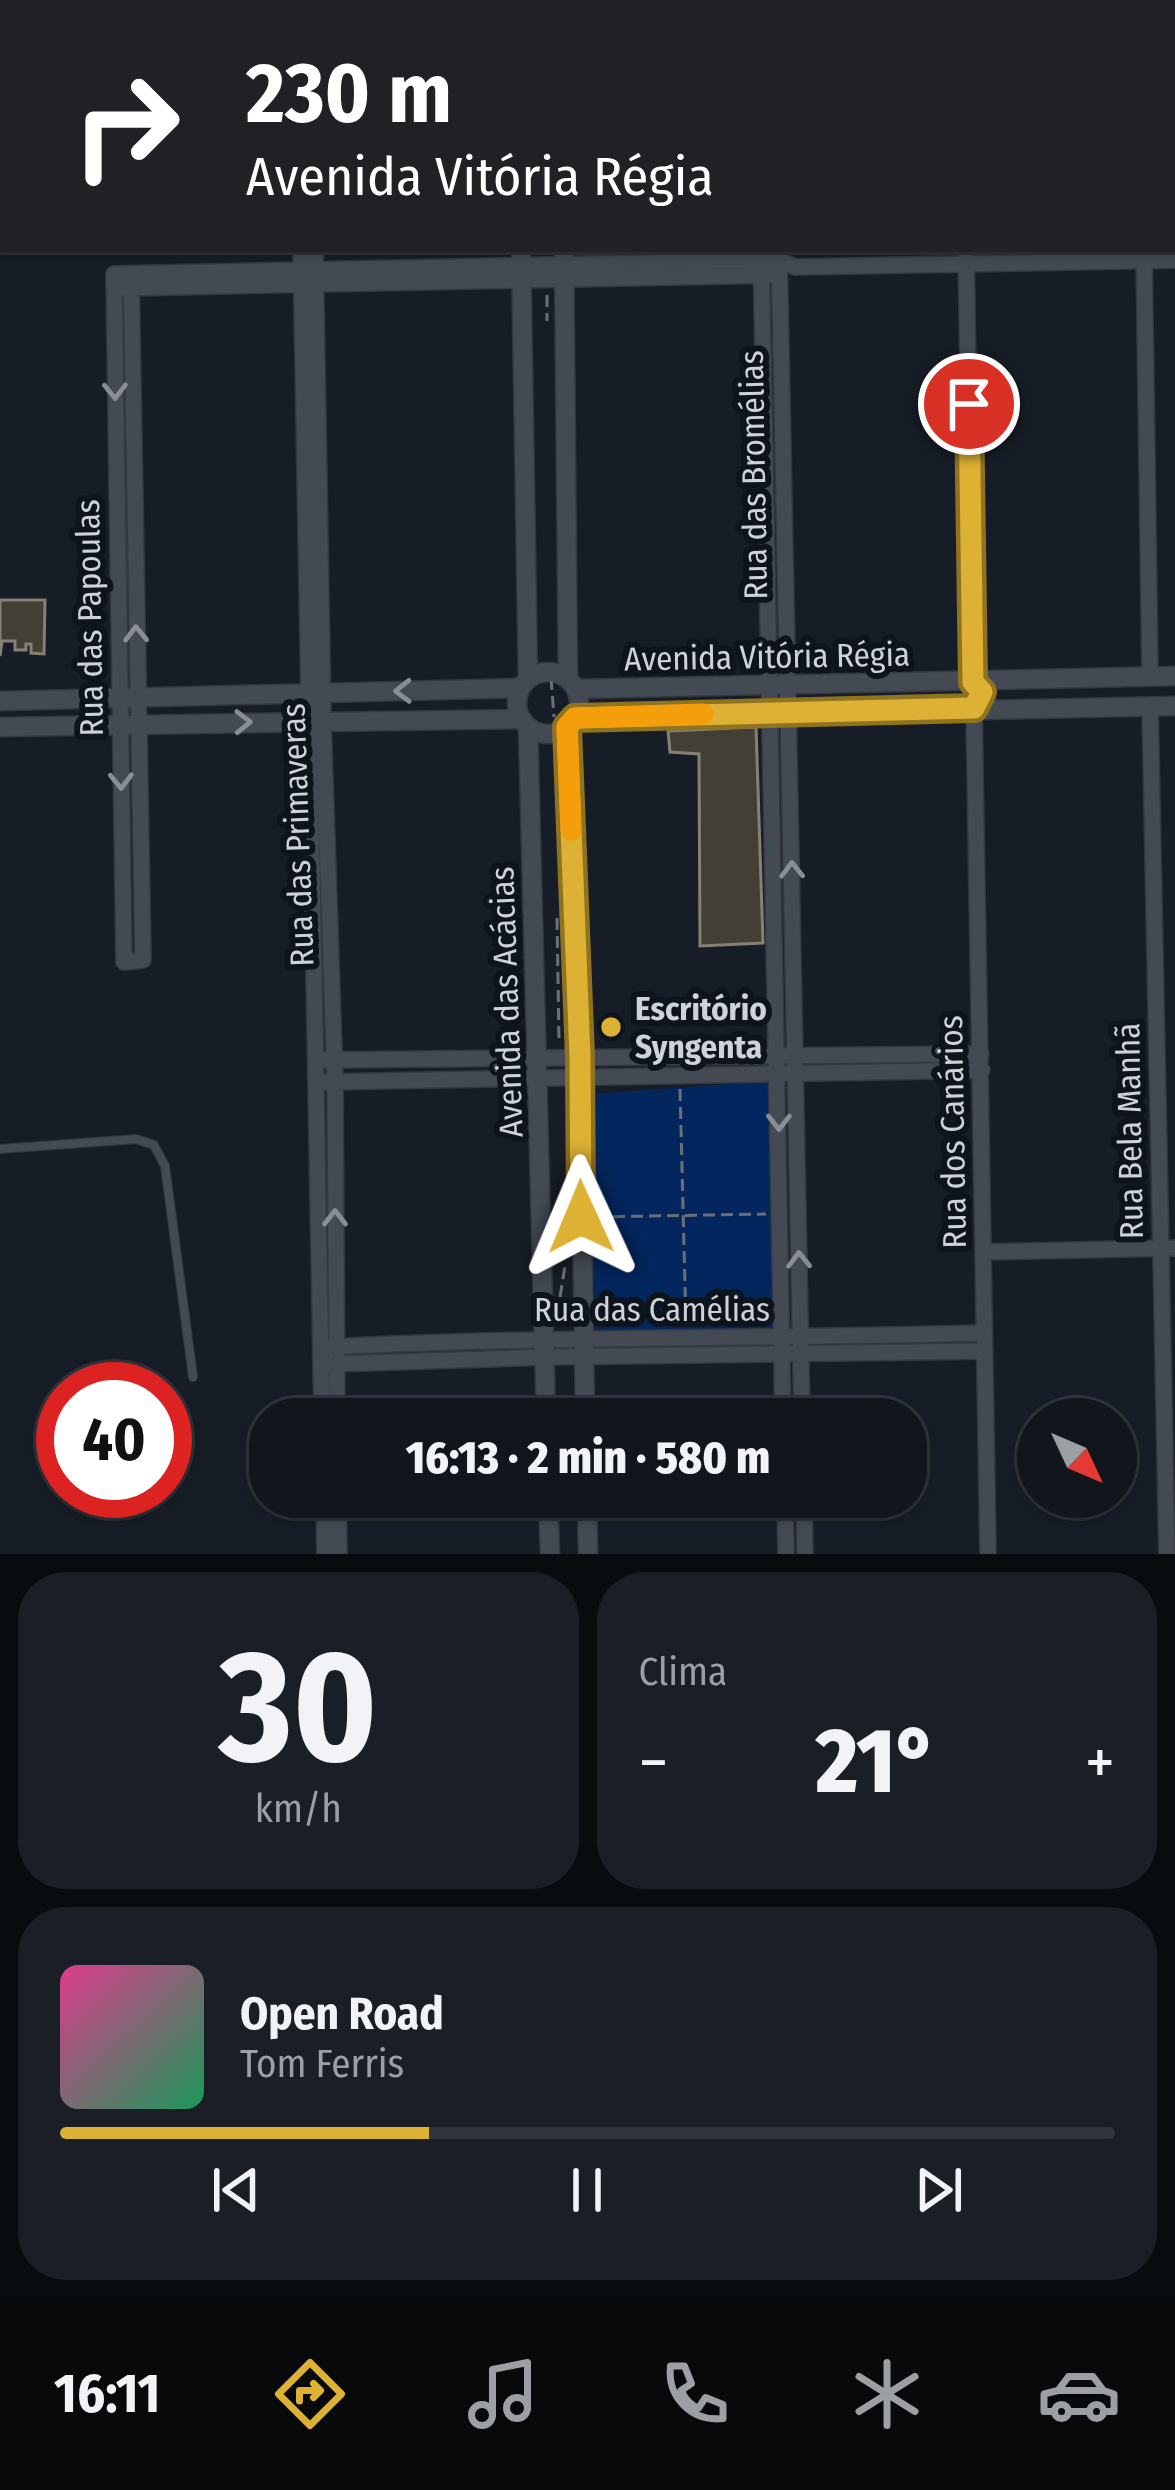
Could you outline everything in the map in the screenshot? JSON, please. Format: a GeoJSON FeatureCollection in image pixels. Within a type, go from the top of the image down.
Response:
{"type":"FeatureCollection","features":[{"type":"Feature","properties":{"kind":"street","name":"Rua das Primaveras"},"geometry":{"type":"LineString","coordinates":[[303,252],[309,278],[315,693],[334,1060],[324,1398]]}},
{"type":"Feature","properties":{"kind":"street","name":"Rua das Primaveras"},"geometry":{"type":"LineString","coordinates":[[309,278],[315,252]]}},
{"type":"Feature","properties":{"kind":"street"},"geometry":{"type":"LineString","coordinates":[[309,278],[564,264],[966,256],[1144,255],[1175,260]]}},
{"type":"Feature","properties":{"kind":"street"},"geometry":{"type":"LineString","coordinates":[[1144,255],[1150,676]]}},
{"type":"Feature","properties":{"kind":"street"},"geometry":{"type":"LineString","coordinates":[[966,256],[973,682]]}},
{"type":"Feature","properties":{"kind":"street","name":"Rua das Bromélias"},"geometry":{"type":"LineString","coordinates":[[774,262],[778,1055],[788,1074],[802,1398]]}},
{"type":"Feature","properties":{"kind":"street"},"geometry":{"type":"LineString","coordinates":[[0,727],[316,720],[525,723],[554,734],[571,723],[579,699],[572,684],[564,264]]}},
{"type":"Feature","properties":{"kind":"street"},"geometry":{"type":"LineString","coordinates":[[521,265],[524,684],[517,700],[525,723]]}},
{"type":"Feature","properties":{"kind":"street","name":"Rua das Papoulas"},"geometry":{"type":"LineString","coordinates":[[129,725],[143,961],[124,962],[129,698],[122,281],[309,278]]}},
{"type":"Feature","properties":{"kind":"street"},"geometry":{"type":"LineString","coordinates":[[0,701],[524,684],[551,672],[572,684]]}},
{"type":"Feature","properties":{"kind":"street","name":"Rua Bela Manhã"},"geometry":{"type":"LineString","coordinates":[[1150,676],[1141,687],[1150,706],[1168,1248],[1167,1554]]}},
{"type":"Feature","properties":{"kind":"street","name":"Avenida Vitória Régia"},"geometry":{"type":"LineString","coordinates":[[572,684],[778,687],[1175,676]]}},
{"type":"Feature","properties":{"kind":"street","name":"Rua dos Canários"},"geometry":{"type":"LineString","coordinates":[[973,682],[962,693],[974,708],[988,1554]]}},
{"type":"Feature","properties":{"kind":"street","name":"Avenida Vitória Régia"},"geometry":{"type":"LineString","coordinates":[[571,723],[778,711],[1175,706]]}},
{"type":"Feature","properties":{"kind":"street","name":"Rua das Bromélias"},"geometry":{"type":"LineString","coordinates":[[778,711],[796,1055],[788,1074],[780,1214],[783,1398]]}},
{"type":"Feature","properties":{"kind":"street","name":"Rua das Primaveras"},"geometry":{"type":"LineString","coordinates":[[316,720],[315,1060],[328,1356],[334,1398]]}},
{"type":"Feature","properties":{"kind":"street","name":"Avenida das Acácias"},"geometry":{"type":"LineString","coordinates":[[525,723],[545,1398]]}},
{"type":"Feature","properties":{"kind":"street","name":"Avenida das Acácias"},"geometry":{"type":"LineString","coordinates":[[571,723],[585,1398]]}},
{"type":"Feature","properties":{"kind":"street"},"geometry":{"type":"LineString","coordinates":[[316,1082],[778,1055],[981,1062]]}},
{"type":"Feature","properties":{"kind":"street"},"geometry":{"type":"LineString","coordinates":[[315,1060],[539,1068]]}},
{"type":"Feature","properties":{"kind":"street"},"geometry":{"type":"LineString","coordinates":[[579,1067],[679,1075],[788,1074],[981,1062]]}},
{"type":"Feature","properties":{"kind":"street"},"geometry":{"type":"LineString","coordinates":[[983,1252],[1168,1248]]}},
{"type":"Feature","properties":{"kind":"street","name":"Rua das Camélias"},"geometry":{"type":"LineString","coordinates":[[328,1356],[544,1348],[782,1347],[984,1333]]}},
{"type":"Feature","properties":{"kind":"street","name":"Rua das Camélias"},"geometry":{"type":"LineString","coordinates":[[584,1348],[686,1339],[782,1347]]}},
{"type":"Feature","properties":{"kind":"street","name":"Rua das Camélias"},"geometry":{"type":"LineString","coordinates":[[801,1346],[985,1351]]}},
{"type":"Feature","properties":{"kind":"street"},"geometry":{"type":"LineString","coordinates":[[324,1518],[325,1554]]}},
{"type":"Feature","properties":{"kind":"street"},"geometry":{"type":"LineString","coordinates":[[338,1518],[339,1554]]}},
{"type":"Feature","properties":{"kind":"street"},"geometry":{"type":"LineString","coordinates":[[549,1518],[550,1554]]}},
{"type":"Feature","properties":{"kind":"street"},"geometry":{"type":"LineString","coordinates":[[587,1518],[588,1554]]}},
{"type":"Feature","properties":{"kind":"street"},"geometry":{"type":"LineString","coordinates":[[785,1518],[786,1554]]}},
{"type":"Feature","properties":{"kind":"street"},"geometry":{"type":"LineString","coordinates":[[804,1518],[805,1554]]}},
{"type":"Feature","properties":{"kind":"lane"},"geometry":{"type":"LineString","coordinates":[[0,1149],[136,1139],[154,1145],[165,1166],[193,1377]]}},
{"type":"Feature","properties":{"kind":"path"},"geometry":{"type":"LineString","coordinates":[[679,1075],[686,1339]]}},
{"type":"Feature","properties":{"kind":"path"},"geometry":{"type":"LineString","coordinates":[[581,1217],[780,1214]]}},
{"type":"Feature","properties":{"kind":"shaded area"},"geometry":{"type":"Polygon","coordinates":[[[772,1081],[775,1329],[595,1330],[591,1094],[772,1081]]]}},
{"type":"Feature","properties":{"kind":"building"},"geometry":{"type":"Polygon","coordinates":[[[0,600],[45,600],[44,654],[31,653],[31,644],[26,644],[26,650],[15,650],[15,641],[2,641],[0,656],[0,600]]]}},
{"type":"Feature","properties":{"kind":"building"},"geometry":{"type":"Polygon","coordinates":[[[756,727],[763,943],[700,946],[699,754],[670,752],[668,731],[756,727]]]}},
{"type":"Feature","properties":{"kind":"slow traffic"},"geometry":{"type":"LineString","coordinates":[[571,830],[567,727],[575,718],[703,714]]}},
{"type":"Feature","properties":{"kind":"place","name":"Escritório Syngenta"},"geometry":{"type":"Point","coordinates":[611,1027]}},
{"type":"Feature","properties":{"kind":"route"},"geometry":{"type":"LineString","coordinates":[[581,1217],[567,727],[575,718],[974,708],[980,704],[982,692],[973,682],[969,404]]}}]}
